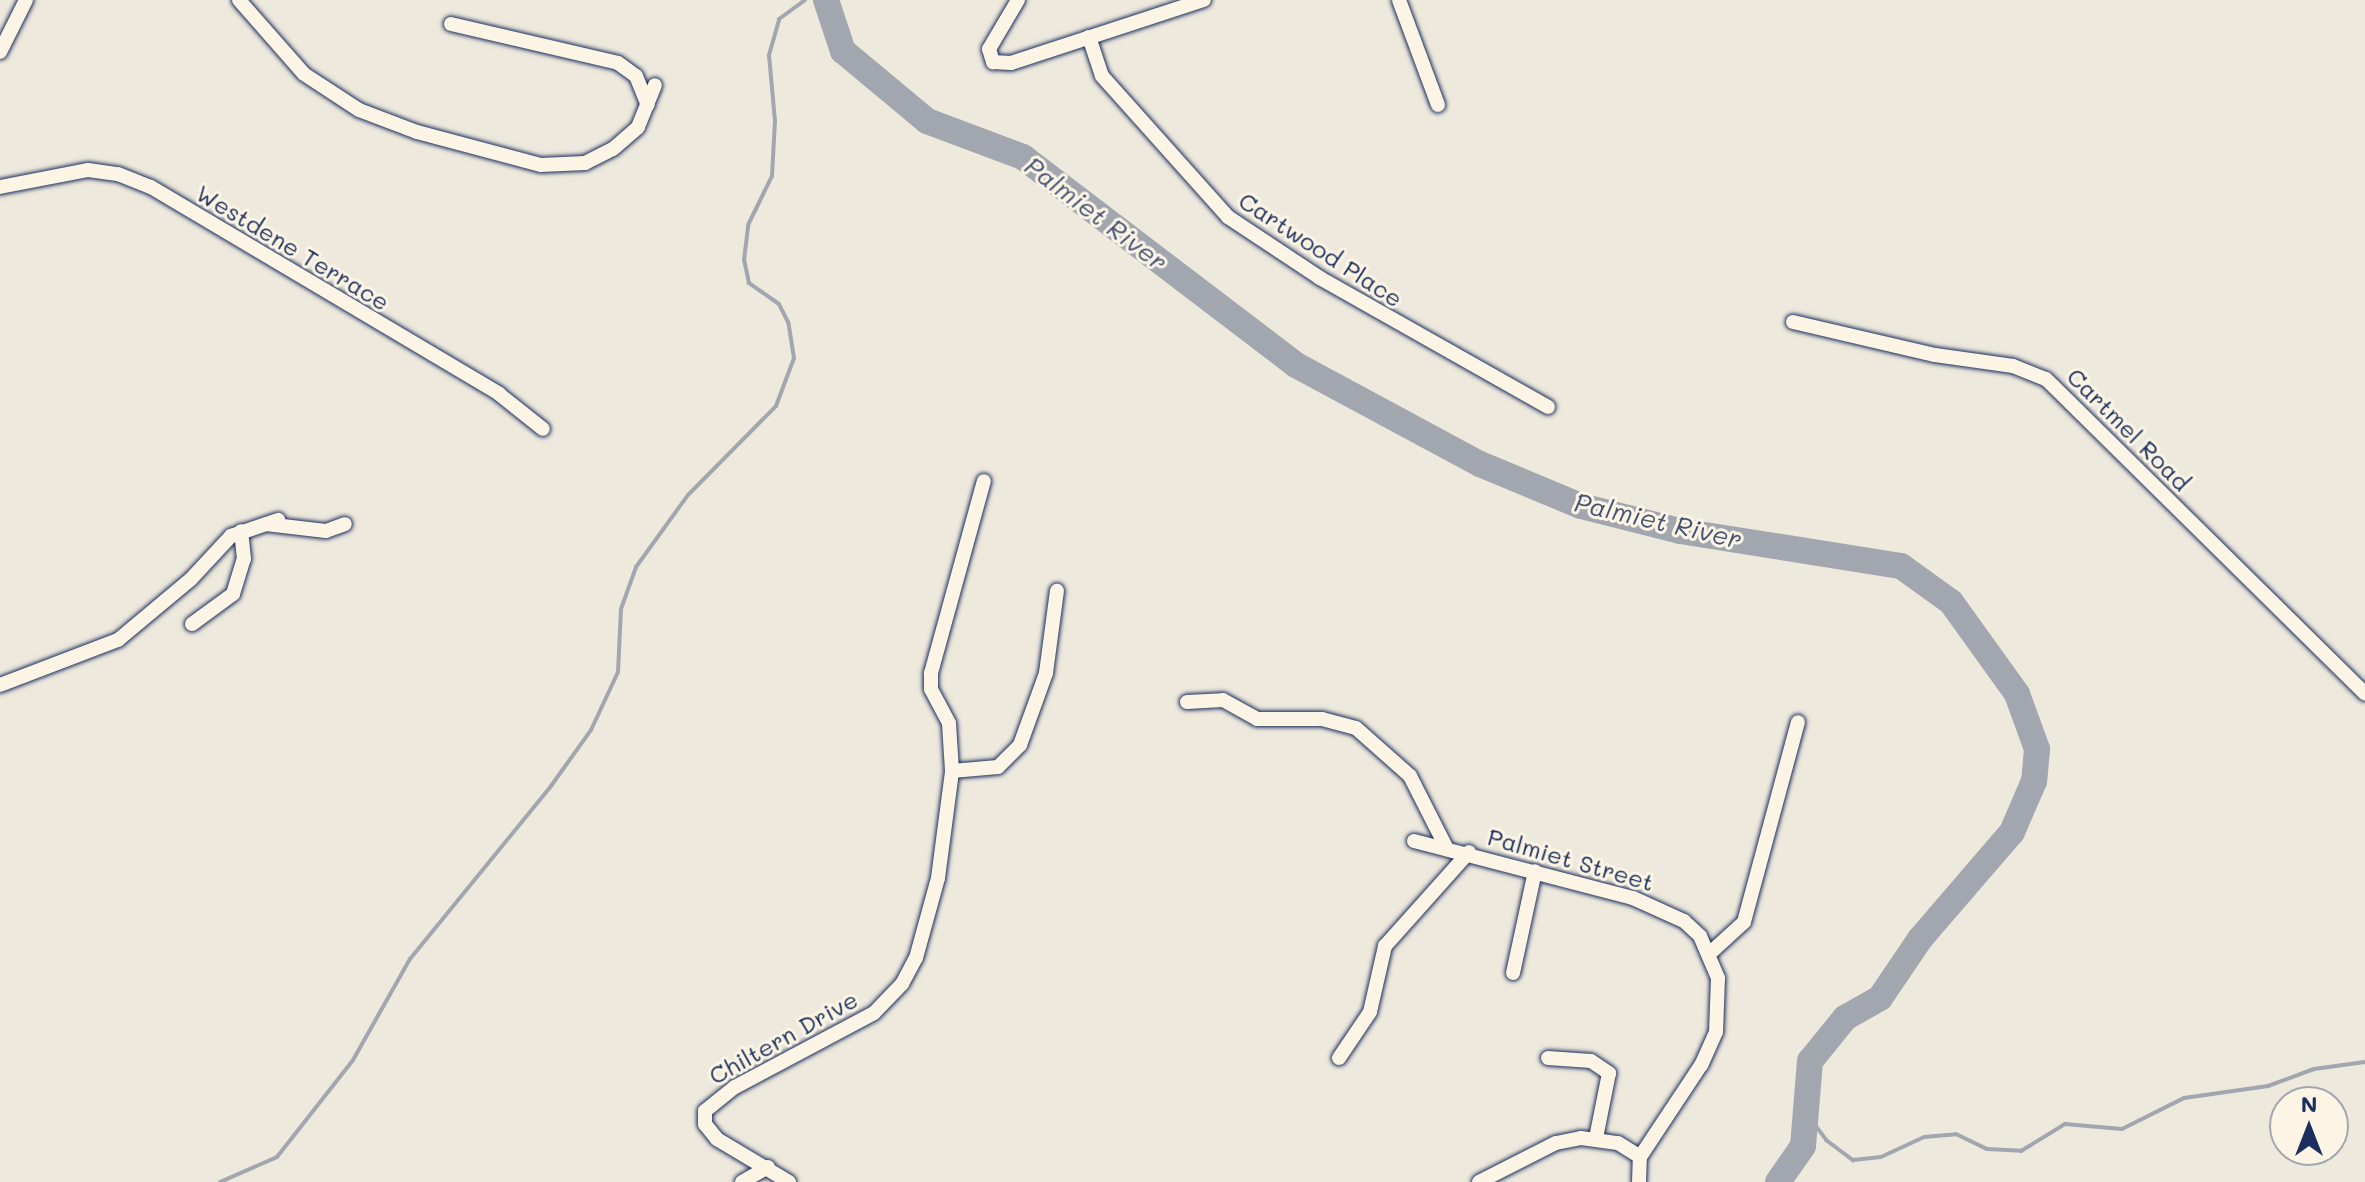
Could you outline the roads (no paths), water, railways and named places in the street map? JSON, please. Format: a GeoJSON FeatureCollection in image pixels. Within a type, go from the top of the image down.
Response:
{"type":"FeatureCollection","features":[{"type":"Feature","properties":{"kind":"street"},"geometry":{"type":"LineString","coordinates":[[0,52],[26,0]]}},
{"type":"Feature","properties":{"kind":"street"},"geometry":{"type":"LineString","coordinates":[[239,0],[304,74],[359,110],[522,161],[571,166],[598,158],[638,127],[655,85]]}},
{"type":"Feature","properties":{"kind":"street"},"geometry":{"type":"LineString","coordinates":[[1018,0],[989,49],[993,62],[1011,63],[1204,0]]}},
{"type":"Feature","properties":{"kind":"street"},"geometry":{"type":"LineString","coordinates":[[1399,0],[1438,105]]}},
{"type":"Feature","properties":{"kind":"street"},"geometry":{"type":"LineString","coordinates":[[451,24],[618,63],[636,76],[648,105]]}},
{"type":"Feature","properties":{"kind":"street","name":"Cartwood Place"},"geometry":{"type":"LineString","coordinates":[[1089,37],[1102,76],[1228,217],[1355,300],[1548,407]]}},
{"type":"Feature","properties":{"kind":"street","name":"Westdene Terrace"},"geometry":{"type":"LineString","coordinates":[[0,187],[88,170],[118,174],[151,187],[499,394],[543,429]]}},
{"type":"Feature","properties":{"kind":"street","name":"Cartmel Road"},"geometry":{"type":"LineString","coordinates":[[1793,322],[1935,355],[2013,366],[2046,379],[2365,694]]}},
{"type":"Feature","properties":{"kind":"street","name":"Chiltern Drive"},"geometry":{"type":"LineString","coordinates":[[789,1182],[717,1139],[705,1124],[705,1111],[735,1087],[858,1024],[902,984],[916,958],[938,878],[952,771],[949,723],[931,689],[931,673],[984,481]]}},
{"type":"Feature","properties":{"kind":"street"},"geometry":{"type":"LineString","coordinates":[[0,685],[118,640],[241,531],[272,522],[326,531],[345,524]]}},
{"type":"Feature","properties":{"kind":"street"},"geometry":{"type":"LineString","coordinates":[[192,624],[233,594],[244,559],[241,531]]}},
{"type":"Feature","properties":{"kind":"street"},"geometry":{"type":"LineString","coordinates":[[952,771],[998,767],[1020,745],[1046,673],[1057,591]]}},
{"type":"Feature","properties":{"kind":"street"},"geometry":{"type":"LineString","coordinates":[[1187,702],[1223,700],[1257,719],[1322,719],[1356,728],[1382,746],[1410,776],[1446,847]]}},
{"type":"Feature","properties":{"kind":"street"},"geometry":{"type":"LineString","coordinates":[[1709,954],[1744,922],[1798,722]]}},
{"type":"Feature","properties":{"kind":"street","name":"Palmiet Street"},"geometry":{"type":"LineString","coordinates":[[1414,841],[1469,852],[1659,907],[1684,921],[1709,954],[1718,978],[1716,1032],[1701,1065],[1640,1157]]}},
{"type":"Feature","properties":{"kind":"street"},"geometry":{"type":"LineString","coordinates":[[1339,1058],[1370,1012],[1385,946],[1469,852]]}},
{"type":"Feature","properties":{"kind":"street"},"geometry":{"type":"LineString","coordinates":[[1513,973],[1535,871]]}},
{"type":"Feature","properties":{"kind":"street"},"geometry":{"type":"LineString","coordinates":[[1548,1058],[1591,1061],[1609,1073],[1596,1138]]}},
{"type":"Feature","properties":{"kind":"street"},"geometry":{"type":"LineString","coordinates":[[1479,1182],[1556,1143],[1596,1138],[1630,1147],[1640,1157],[1639,1182]]}},
{"type":"Feature","properties":{"kind":"street"},"geometry":{"type":"LineString","coordinates":[[742,1182],[768,1167]]}},
{"type":"Feature","properties":{"kind":"waterway"},"geometry":{"type":"LineString","coordinates":[[220,1182],[277,1157],[353,1060],[410,959],[551,786],[591,730],[618,672],[621,609],[636,567],[688,495],[776,406],[794,358],[788,322],[779,304],[749,283],[744,260],[748,225],[772,176],[775,121],[769,55],[779,19],[805,0]]}},
{"type":"Feature","properties":{"kind":"waterway","name":"Palmiet River"},"geometry":{"type":"LineString","coordinates":[[826,0],[843,51],[927,121],[1023,157],[1296,365],[1480,464],[1581,506],[1680,531],[1901,566],[1951,602],[2017,694],[2037,749],[2034,781],[2012,832],[1920,939],[1880,998],[1845,1018],[1810,1061],[1803,1146],[1778,1182]]}},
{"type":"Feature","properties":{"kind":"waterway"},"geometry":{"type":"LineString","coordinates":[[1806,1113],[1826,1140],[1853,1160],[1881,1157],[1924,1137],[1956,1134],[1987,1149],[2021,1151],[2065,1124],[2122,1129],[2184,1098],[2268,1086],[2314,1069],[2365,1062]]}}]}
